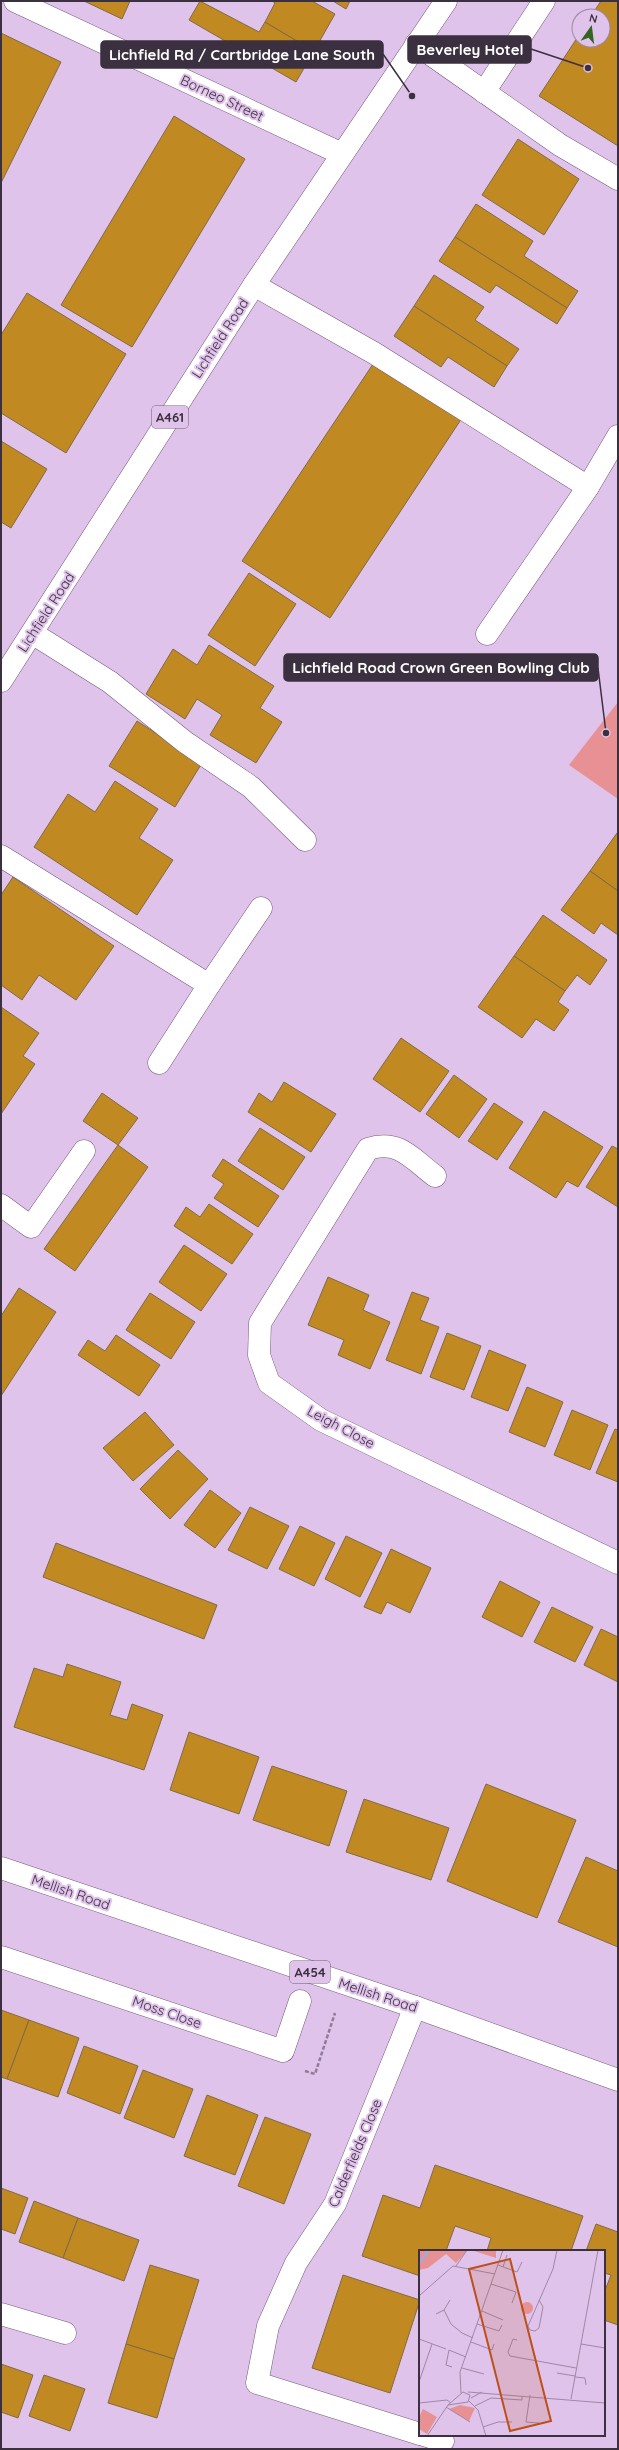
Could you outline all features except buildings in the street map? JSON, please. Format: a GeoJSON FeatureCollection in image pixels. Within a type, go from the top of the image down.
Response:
{"type":"FeatureCollection","features":[{"type":"Feature","properties":{"kind":"main road","name":"Borneo Street"},"geometry":{"type":"LineString","coordinates":[[15,1],[342,154]]}},
{"type":"Feature","properties":{"kind":"main road","name":"Lichfield Road"},"geometry":{"type":"LineString","coordinates":[[1,681],[254,285],[446,1]]}},
{"type":"Feature","properties":{"kind":"main road"},"geometry":{"type":"LineString","coordinates":[[484,92],[544,1]]}},
{"type":"Feature","properties":{"kind":"main road"},"geometry":{"type":"LineString","coordinates":[[416,44],[560,145],[618,179]]}},
{"type":"Feature","properties":{"kind":"main road"},"geometry":{"type":"LineString","coordinates":[[254,285],[374,354],[588,487]]}},
{"type":"Feature","properties":{"kind":"main road"},"geometry":{"type":"LineString","coordinates":[[487,634],[588,487],[618,436]]}},
{"type":"Feature","properties":{"kind":"main road"},"geometry":{"type":"LineString","coordinates":[[32,633],[110,682],[185,742],[251,787],[305,840]]}},
{"type":"Feature","properties":{"kind":"main road"},"geometry":{"type":"LineString","coordinates":[[1,856],[209,985]]}},
{"type":"Feature","properties":{"kind":"main road"},"geometry":{"type":"LineString","coordinates":[[159,1063],[261,908]]}},
{"type":"Feature","properties":{"kind":"main road","name":"Leigh Close"},"geometry":{"type":"LineString","coordinates":[[435,1176],[395,1146],[381,1145],[368,1149],[260,1323],[259,1355],[269,1382],[322,1420],[618,1563]]}},
{"type":"Feature","properties":{"kind":"main road"},"geometry":{"type":"LineString","coordinates":[[1,1206],[30,1227],[84,1151]]}},
{"type":"Feature","properties":{"kind":"main road","name":"Mellish Road"},"geometry":{"type":"LineString","coordinates":[[1,1868],[415,2007],[618,2080]]}},
{"type":"Feature","properties":{"kind":"main road","name":"Moss Close"},"geometry":{"type":"LineString","coordinates":[[1,1957],[282,2051],[300,2001]]}},
{"type":"Feature","properties":{"kind":"main road","name":"Calderfields Close"},"geometry":{"type":"LineString","coordinates":[[415,2007],[335,2204],[296,2262],[268,2326],[258,2383],[419,2434]]}},
{"type":"Feature","properties":{"kind":"main road"},"geometry":{"type":"LineString","coordinates":[[1,2314],[65,2333]]}},
{"type":"Feature","properties":{"kind":"shaded area"},"geometry":{"type":"Polygon","coordinates":[[[618,702],[618,799],[569,765],[618,702]]]}},
{"type":"Feature","properties":{"kind":"place","name":"Beverley Hotel"},"geometry":{"type":"Point","coordinates":[588,68]}},
{"type":"Feature","properties":{"kind":"place","name":"Lichfield Rd / Cartbridge Lane South"},"geometry":{"type":"Point","coordinates":[412,96]}},
{"type":"Feature","properties":{"kind":"place","name":"Lichfield Road Crown Green Bowling Club"},"geometry":{"type":"Point","coordinates":[606,733]}}]}
